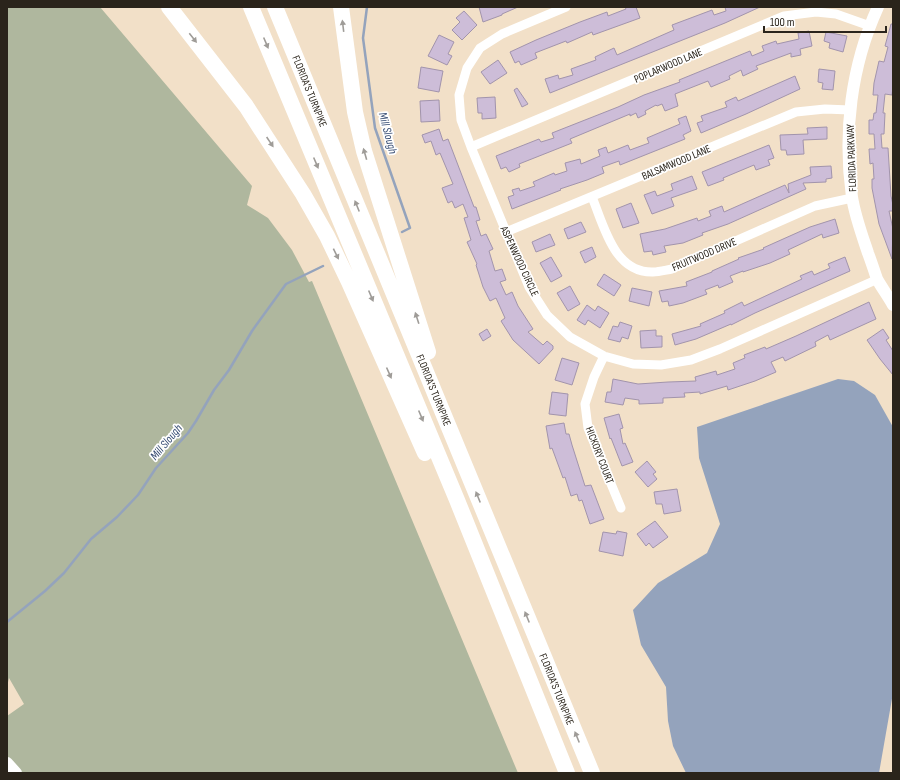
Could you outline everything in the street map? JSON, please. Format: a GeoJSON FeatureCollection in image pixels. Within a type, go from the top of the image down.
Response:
{"type":"FeatureCollection","features":[{"type":"Feature","properties":{"kind":"highway"},"geometry":{"type":"LineString","coordinates":[[169,7],[246,106],[303,194],[327,236],[529,680]]}},
{"type":"Feature","properties":{"kind":"highway","name":"FLORIDA'S TURNPIKE"},"geometry":{"type":"LineString","coordinates":[[251,7],[457,500],[567,773]]}},
{"type":"Feature","properties":{"kind":"highway","name":"FLORIDA'S TURNPIKE"},"geometry":{"type":"LineString","coordinates":[[275,7],[592,773]]}},
{"type":"Feature","properties":{"kind":"highway"},"geometry":{"type":"LineString","coordinates":[[341,7],[355,112],[364,151],[438,383],[453,436]]}},
{"type":"Feature","properties":{"kind":"street","name":"ASPENWOOD CIRCLE"},"geometry":{"type":"LineString","coordinates":[[566,7],[502,34],[480,48],[467,68],[459,95],[461,120],[530,287],[547,314],[570,337],[604,356],[633,364],[661,365],[691,360],[720,349],[878,279]]}},
{"type":"Feature","properties":{"kind":"street","name":"FLORIDA PARKWAY"},"geometry":{"type":"LineString","coordinates":[[878,7],[870,26],[857,69],[850,110],[849,154],[852,198],[864,240],[878,279],[893,305]]}},
{"type":"Feature","properties":{"kind":"street","name":"POPLARWOOD LANE"},"geometry":{"type":"LineString","coordinates":[[471,147],[784,16],[816,12],[836,14],[870,26]]}},
{"type":"Feature","properties":{"kind":"street","name":"BALSAMWOOD LANE"},"geometry":{"type":"LineString","coordinates":[[506,232],[796,112],[825,109],[850,110]]}},
{"type":"Feature","properties":{"kind":"street","name":"FRUITWOOD DRIVE"},"geometry":{"type":"LineString","coordinates":[[592,197],[614,251],[623,262],[638,269],[652,272],[672,269],[815,206],[852,198]]}},
{"type":"Feature","properties":{"kind":"street","name":"HICKORY COURT"},"geometry":{"type":"LineString","coordinates":[[604,356],[594,378],[585,404],[588,428],[621,508]]}},
{"type":"Feature","properties":{"kind":"street"},"geometry":{"type":"LineString","coordinates":[[7,763],[16,773]]}},
{"type":"Feature","properties":{"kind":"green space"},"geometry":{"type":"Polygon","coordinates":[[[7,7],[100,7],[252,186],[247,205],[268,218],[292,250],[309,282],[312,281],[518,773],[22,773],[8,757],[7,716],[24,704],[9,678],[7,687],[7,7]]]}},
{"type":"Feature","properties":{"kind":"water"},"geometry":{"type":"Polygon","coordinates":[[[838,379],[854,381],[875,395],[893,427],[893,693],[879,773],[686,773],[673,746],[668,721],[666,687],[641,645],[633,610],[658,583],[707,553],[720,524],[699,458],[697,427],[838,379]]]}},
{"type":"Feature","properties":{"kind":"building"},"geometry":{"type":"Polygon","coordinates":[[[479,7],[518,7],[483,22],[479,7]]]}},
{"type":"Feature","properties":{"kind":"building"},"geometry":{"type":"Polygon","coordinates":[[[625,7],[636,7],[640,18],[593,35],[592,32],[567,43],[566,41],[535,53],[537,58],[521,65],[519,61],[515,63],[510,52],[580,22],[607,12],[608,16],[626,9],[625,7]]]}},
{"type":"Feature","properties":{"kind":"building"},"geometry":{"type":"Polygon","coordinates":[[[725,7],[760,7],[725,23],[550,93],[545,79],[558,75],[559,79],[573,75],[571,69],[596,60],[595,57],[614,48],[617,55],[674,30],[672,25],[712,10],[714,15],[726,11],[725,7]]]}},
{"type":"Feature","properties":{"kind":"building"},"geometry":{"type":"Polygon","coordinates":[[[464,11],[477,25],[462,40],[452,30],[460,22],[456,18],[464,11]]]}},
{"type":"Feature","properties":{"kind":"building"},"geometry":{"type":"Polygon","coordinates":[[[891,24],[893,24],[893,87],[892,95],[885,94],[883,113],[885,113],[884,134],[881,134],[882,148],[888,148],[891,196],[893,205],[893,211],[889,211],[893,229],[892,259],[879,224],[872,188],[872,179],[874,179],[873,163],[870,164],[869,149],[875,149],[874,134],[869,134],[869,120],[873,120],[874,113],[876,113],[878,95],[873,95],[874,83],[879,61],[884,62],[888,47],[885,46],[891,24]]]}},
{"type":"Feature","properties":{"kind":"building"},"geometry":{"type":"Polygon","coordinates":[[[809,31],[812,46],[800,49],[801,55],[791,57],[791,53],[756,66],[758,69],[743,76],[741,70],[729,76],[730,79],[711,87],[708,81],[675,94],[678,106],[665,111],[662,104],[656,105],[645,111],[646,114],[638,118],[636,113],[630,116],[630,114],[570,139],[572,143],[519,164],[520,167],[509,172],[506,167],[501,169],[496,156],[539,139],[541,142],[554,138],[552,133],[644,95],[680,82],[679,80],[750,51],[752,56],[764,51],[762,46],[776,41],[777,44],[799,39],[798,33],[809,31]]]}},
{"type":"Feature","properties":{"kind":"building"},"geometry":{"type":"Polygon","coordinates":[[[826,32],[847,36],[843,52],[829,48],[830,43],[824,41],[826,32]]]}},
{"type":"Feature","properties":{"kind":"building"},"geometry":{"type":"Polygon","coordinates":[[[439,35],[454,42],[448,54],[452,56],[447,65],[428,56],[439,35]]]}},
{"type":"Feature","properties":{"kind":"building"},"geometry":{"type":"Polygon","coordinates":[[[498,60],[507,73],[490,84],[481,72],[498,60]]]}},
{"type":"Feature","properties":{"kind":"building"},"geometry":{"type":"Polygon","coordinates":[[[421,67],[443,71],[439,92],[418,88],[421,67]]]}},
{"type":"Feature","properties":{"kind":"building"},"geometry":{"type":"Polygon","coordinates":[[[819,69],[835,71],[833,90],[822,89],[823,83],[818,82],[819,69]]]}},
{"type":"Feature","properties":{"kind":"building"},"geometry":{"type":"Polygon","coordinates":[[[795,76],[800,89],[701,133],[697,123],[703,121],[701,116],[727,107],[725,102],[736,97],[738,101],[795,76]]]}},
{"type":"Feature","properties":{"kind":"building"},"geometry":{"type":"Polygon","coordinates":[[[517,88],[528,104],[522,107],[514,90],[517,88]]]}},
{"type":"Feature","properties":{"kind":"building"},"geometry":{"type":"Polygon","coordinates":[[[495,97],[496,118],[482,119],[482,113],[478,113],[477,98],[495,97]]]}},
{"type":"Feature","properties":{"kind":"building"},"geometry":{"type":"Polygon","coordinates":[[[439,100],[440,121],[421,122],[420,101],[439,100]]]}},
{"type":"Feature","properties":{"kind":"building"},"geometry":{"type":"Polygon","coordinates":[[[686,116],[691,131],[683,135],[685,139],[620,165],[619,161],[602,167],[604,173],[512,209],[508,197],[514,195],[512,190],[519,188],[520,191],[535,186],[533,182],[554,173],[555,175],[567,171],[565,163],[580,159],[581,164],[600,156],[598,150],[606,147],[608,153],[628,145],[630,150],[649,143],[647,138],[680,124],[678,119],[686,116]]]}},
{"type":"Feature","properties":{"kind":"building"},"geometry":{"type":"Polygon","coordinates":[[[827,127],[827,139],[803,140],[804,154],[787,155],[786,150],[781,150],[780,135],[808,134],[807,128],[827,127]]]}},
{"type":"Feature","properties":{"kind":"building"},"geometry":{"type":"Polygon","coordinates":[[[439,129],[443,141],[448,139],[474,207],[476,207],[480,220],[476,221],[481,236],[486,234],[493,249],[489,251],[495,271],[502,269],[506,280],[500,282],[506,295],[512,292],[518,306],[533,329],[528,332],[543,345],[547,341],[553,346],[553,349],[539,364],[513,340],[501,321],[505,318],[496,298],[490,301],[483,287],[476,265],[477,264],[467,242],[471,240],[464,218],[468,217],[463,204],[455,208],[452,201],[448,203],[442,188],[453,184],[440,153],[436,155],[431,141],[425,143],[422,135],[439,129]]]}},
{"type":"Feature","properties":{"kind":"building"},"geometry":{"type":"Polygon","coordinates":[[[769,145],[774,158],[768,160],[770,165],[756,170],[754,165],[708,186],[702,172],[769,145]]]}},
{"type":"Feature","properties":{"kind":"building"},"geometry":{"type":"Polygon","coordinates":[[[831,166],[832,178],[826,179],[826,182],[803,183],[806,189],[728,224],[702,233],[703,235],[683,243],[664,246],[666,252],[653,255],[652,251],[644,252],[640,234],[665,229],[697,218],[698,221],[711,216],[709,211],[722,206],[724,212],[785,185],[789,193],[788,184],[811,175],[810,167],[831,166]]]}},
{"type":"Feature","properties":{"kind":"building"},"geometry":{"type":"Polygon","coordinates":[[[692,176],[697,189],[671,198],[674,206],[652,214],[644,195],[655,191],[657,196],[673,190],[671,184],[692,176]]]}},
{"type":"Feature","properties":{"kind":"building"},"geometry":{"type":"Polygon","coordinates":[[[631,203],[639,223],[623,228],[616,209],[631,203]]]}},
{"type":"Feature","properties":{"kind":"building"},"geometry":{"type":"Polygon","coordinates":[[[835,219],[839,233],[823,238],[822,234],[788,250],[790,254],[770,263],[730,276],[733,282],[719,288],[718,285],[705,290],[707,294],[683,303],[669,306],[668,301],[662,302],[659,291],[687,286],[686,282],[712,272],[739,259],[738,258],[764,249],[763,248],[810,227],[835,219]]]}},
{"type":"Feature","properties":{"kind":"building"},"geometry":{"type":"Polygon","coordinates":[[[581,222],[586,232],[568,239],[564,229],[581,222]]]}},
{"type":"Feature","properties":{"kind":"building"},"geometry":{"type":"Polygon","coordinates":[[[550,234],[555,245],[536,252],[532,242],[550,234]]]}},
{"type":"Feature","properties":{"kind":"building"},"geometry":{"type":"Polygon","coordinates":[[[592,247],[596,257],[585,263],[580,252],[592,247]]]}},
{"type":"Feature","properties":{"kind":"building"},"geometry":{"type":"Polygon","coordinates":[[[551,257],[562,276],[551,282],[540,263],[551,257]]]}},
{"type":"Feature","properties":{"kind":"building"},"geometry":{"type":"Polygon","coordinates":[[[845,257],[850,271],[731,325],[696,339],[675,345],[672,334],[701,326],[700,324],[725,313],[724,311],[742,302],[744,306],[802,279],[800,276],[812,271],[814,275],[830,268],[828,264],[845,257]]]}},
{"type":"Feature","properties":{"kind":"building"},"geometry":{"type":"Polygon","coordinates":[[[604,274],[621,285],[614,296],[597,285],[604,274]]]}},
{"type":"Feature","properties":{"kind":"building"},"geometry":{"type":"Polygon","coordinates":[[[570,286],[580,304],[568,311],[557,293],[570,286]]]}},
{"type":"Feature","properties":{"kind":"building"},"geometry":{"type":"Polygon","coordinates":[[[632,288],[652,292],[649,306],[629,301],[632,288]]]}},
{"type":"Feature","properties":{"kind":"building"},"geometry":{"type":"Polygon","coordinates":[[[869,302],[876,319],[830,340],[828,335],[815,342],[816,346],[785,361],[783,357],[771,362],[776,372],[755,381],[728,390],[727,386],[700,394],[700,392],[684,393],[685,397],[663,398],[663,403],[639,404],[639,400],[625,398],[623,405],[605,402],[607,392],[611,392],[613,379],[638,384],[696,381],[695,377],[716,371],[717,375],[735,369],[733,363],[745,358],[744,355],[765,347],[766,349],[869,302]]]}},
{"type":"Feature","properties":{"kind":"building"},"geometry":{"type":"Polygon","coordinates":[[[587,305],[595,311],[598,306],[609,313],[600,328],[588,320],[585,325],[577,320],[587,305]]]}},
{"type":"Feature","properties":{"kind":"building"},"geometry":{"type":"Polygon","coordinates":[[[620,322],[632,326],[628,339],[622,337],[620,342],[608,339],[613,326],[618,327],[620,322]]]}},
{"type":"Feature","properties":{"kind":"building"},"geometry":{"type":"Polygon","coordinates":[[[487,329],[491,336],[483,341],[479,334],[487,329]]]}},
{"type":"Feature","properties":{"kind":"building"},"geometry":{"type":"Polygon","coordinates":[[[883,329],[889,338],[886,340],[893,351],[893,375],[867,340],[883,329]]]}},
{"type":"Feature","properties":{"kind":"building"},"geometry":{"type":"Polygon","coordinates":[[[656,330],[656,336],[662,336],[662,347],[641,348],[640,331],[656,330]]]}},
{"type":"Feature","properties":{"kind":"building"},"geometry":{"type":"Polygon","coordinates":[[[562,358],[579,363],[572,385],[555,380],[562,358]]]}},
{"type":"Feature","properties":{"kind":"building"},"geometry":{"type":"Polygon","coordinates":[[[552,392],[568,394],[566,416],[549,414],[552,392]]]}},
{"type":"Feature","properties":{"kind":"building"},"geometry":{"type":"Polygon","coordinates":[[[619,414],[623,428],[620,429],[623,444],[625,443],[633,462],[622,466],[611,438],[610,439],[604,418],[619,414]]]}},
{"type":"Feature","properties":{"kind":"building"},"geometry":{"type":"Polygon","coordinates":[[[564,423],[566,434],[569,434],[585,486],[591,485],[604,519],[590,524],[582,500],[579,501],[577,494],[571,496],[565,477],[563,478],[552,448],[550,449],[546,426],[564,423]]]}},
{"type":"Feature","properties":{"kind":"building"},"geometry":{"type":"Polygon","coordinates":[[[647,461],[656,472],[653,474],[657,479],[648,487],[635,472],[647,461]]]}},
{"type":"Feature","properties":{"kind":"building"},"geometry":{"type":"Polygon","coordinates":[[[677,489],[681,511],[664,514],[662,504],[656,504],[654,492],[677,489]]]}},
{"type":"Feature","properties":{"kind":"building"},"geometry":{"type":"Polygon","coordinates":[[[655,521],[668,537],[653,548],[649,543],[646,546],[637,534],[655,521]]]}},
{"type":"Feature","properties":{"kind":"building"},"geometry":{"type":"Polygon","coordinates":[[[617,531],[627,533],[623,556],[599,551],[603,532],[616,534],[617,531]]]}},
{"type":"Feature","properties":{"kind":"waterway","name":"Mill Slough"},"geometry":{"type":"LineString","coordinates":[[367,7],[363,38],[375,128],[410,228],[402,232]]}},
{"type":"Feature","properties":{"kind":"waterway","name":"Mill Slough"},"geometry":{"type":"LineString","coordinates":[[7,622],[45,591],[64,573],[91,539],[117,517],[138,495],[156,468],[188,433],[214,390],[229,370],[252,331],[286,284],[323,266]]}}]}
